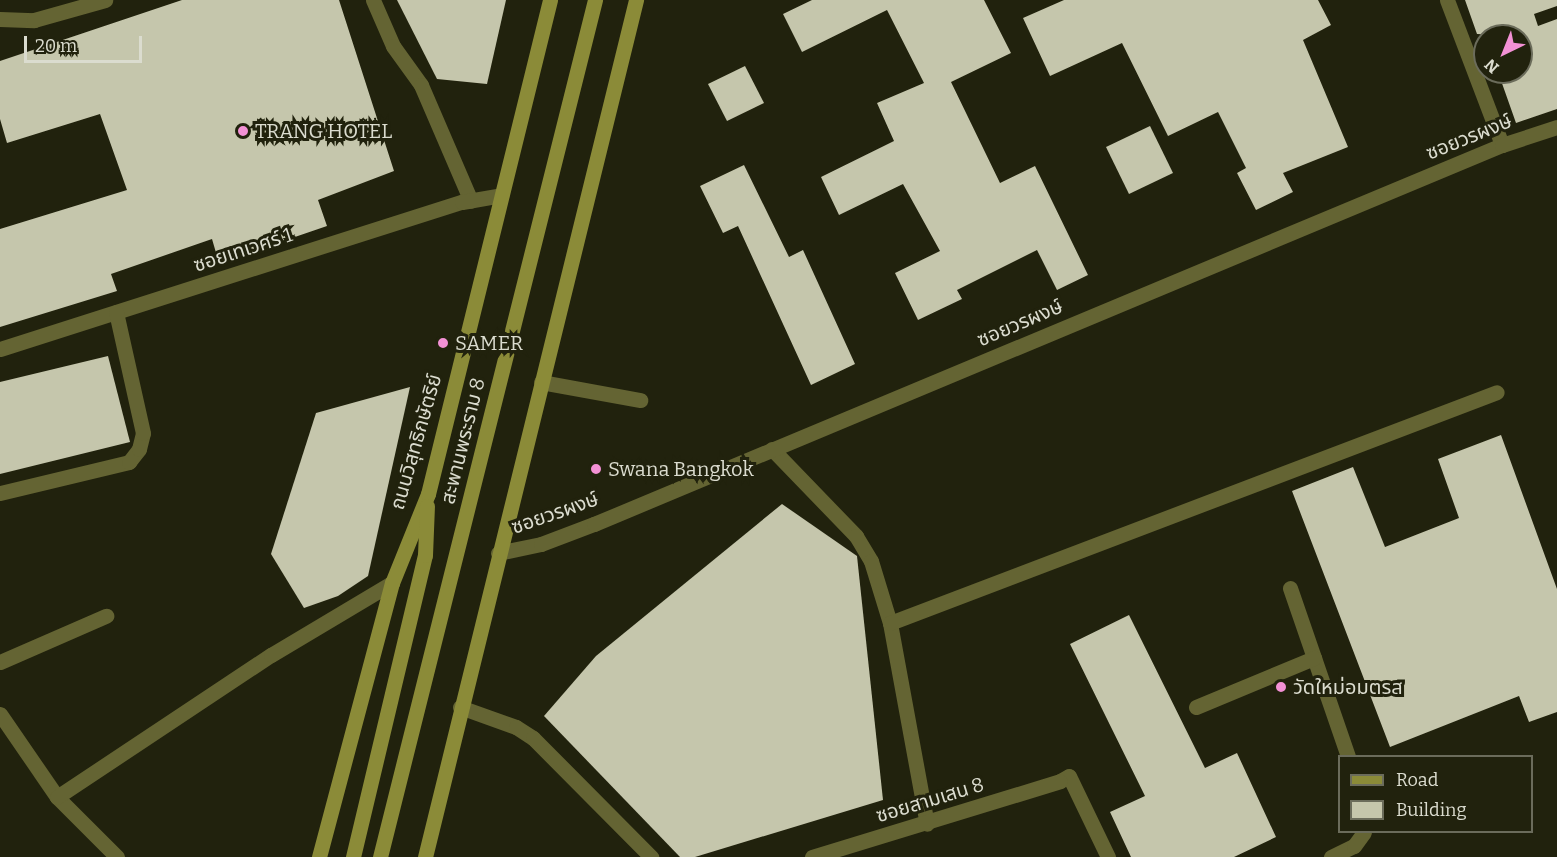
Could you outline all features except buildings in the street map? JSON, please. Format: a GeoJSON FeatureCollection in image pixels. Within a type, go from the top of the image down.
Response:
{"type":"FeatureCollection","features":[{"type":"Feature","properties":{"kind":"main road","name":"ถนนวิสุทธิกษัตริย์"},"geometry":{"type":"LineString","coordinates":[[320,857],[392,583],[428,494],[550,0]]}},
{"type":"Feature","properties":{"kind":"main road","name":"สะพานพระราม 8"},"geometry":{"type":"LineString","coordinates":[[380,857],[595,0]]}},
{"type":"Feature","properties":{"kind":"main road"},"geometry":{"type":"LineString","coordinates":[[425,857],[460,707],[636,0]]}},
{"type":"Feature","properties":{"kind":"main road","name":"สะพานพระราม 8"},"geometry":{"type":"LineString","coordinates":[[353,857],[425,555],[428,494]]}},
{"type":"Feature","properties":{"kind":"street"},"geometry":{"type":"LineString","coordinates":[[0,19],[34,20],[105,0]]}},
{"type":"Feature","properties":{"kind":"street"},"geometry":{"type":"LineString","coordinates":[[373,0],[393,46],[421,85],[471,201]]}},
{"type":"Feature","properties":{"kind":"street"},"geometry":{"type":"LineString","coordinates":[[1447,0],[1502,145]]}},
{"type":"Feature","properties":{"kind":"street","name":"ซอยวรผงษ์"},"geometry":{"type":"LineString","coordinates":[[498,553],[562,536],[1502,145],[1557,127]]}},
{"type":"Feature","properties":{"kind":"street","name":"ซอยเทเวศร์ 1"},"geometry":{"type":"LineString","coordinates":[[0,349],[471,201],[501,195]]}},
{"type":"Feature","properties":{"kind":"street"},"geometry":{"type":"LineString","coordinates":[[0,493],[129,462],[139,448],[143,433],[116,312]]}},
{"type":"Feature","properties":{"kind":"street"},"geometry":{"type":"LineString","coordinates":[[541,382],[640,400]]}},
{"type":"Feature","properties":{"kind":"street"},"geometry":{"type":"LineString","coordinates":[[890,622],[1497,392]]}},
{"type":"Feature","properties":{"kind":"street"},"geometry":{"type":"LineString","coordinates":[[772,450],[856,536],[871,561],[890,622],[927,824]]}},
{"type":"Feature","properties":{"kind":"street"},"geometry":{"type":"LineString","coordinates":[[57,797],[271,655],[392,583]]}},
{"type":"Feature","properties":{"kind":"street"},"geometry":{"type":"LineString","coordinates":[[1290,588],[1348,755]]}},
{"type":"Feature","properties":{"kind":"street"},"geometry":{"type":"LineString","coordinates":[[0,662],[106,616]]}},
{"type":"Feature","properties":{"kind":"street"},"geometry":{"type":"LineString","coordinates":[[1196,707],[1314,658]]}},
{"type":"Feature","properties":{"kind":"street"},"geometry":{"type":"LineString","coordinates":[[460,707],[516,727],[533,738],[651,857]]}},
{"type":"Feature","properties":{"kind":"street"},"geometry":{"type":"LineString","coordinates":[[0,714],[57,797],[117,857]]}},
{"type":"Feature","properties":{"kind":"street","name":"ซอยสามเสน 8"},"geometry":{"type":"LineString","coordinates":[[812,857],[927,824],[1060,781],[1069,776],[1108,857]]}},
{"type":"Feature","properties":{"kind":"street"},"geometry":{"type":"LineString","coordinates":[[1331,857],[1354,846],[1363,833]]}},
{"type":"Feature","properties":{"kind":"place","name":"TRANG HOTEL"},"geometry":{"type":"Point","coordinates":[243,131]}},
{"type":"Feature","properties":{"kind":"place","name":"SAMER"},"geometry":{"type":"Point","coordinates":[443,343]}},
{"type":"Feature","properties":{"kind":"place","name":"Swana Bangkok"},"geometry":{"type":"Point","coordinates":[596,469]}},
{"type":"Feature","properties":{"kind":"place","name":"วัดใหม่อมตรส"},"geometry":{"type":"Point","coordinates":[1281,687]}}]}
